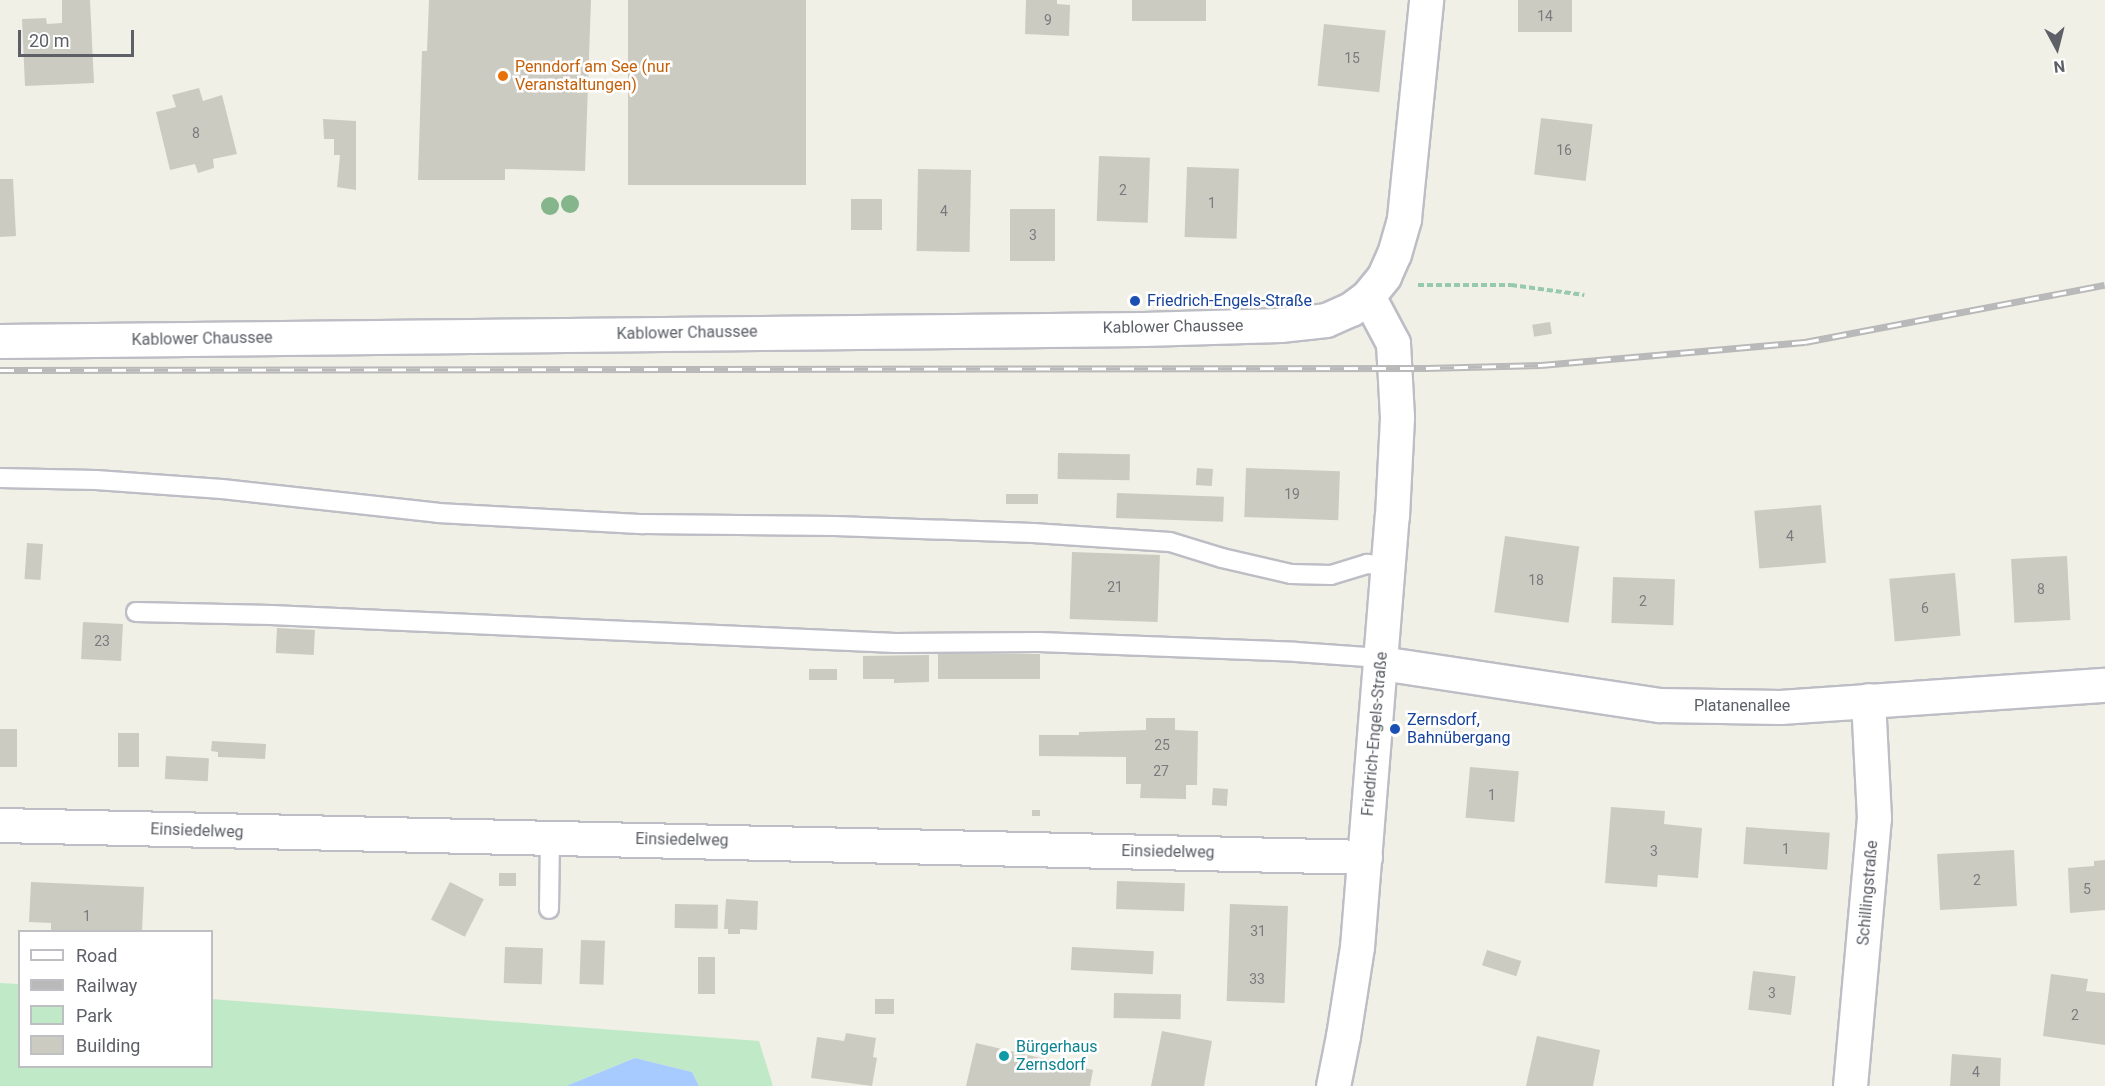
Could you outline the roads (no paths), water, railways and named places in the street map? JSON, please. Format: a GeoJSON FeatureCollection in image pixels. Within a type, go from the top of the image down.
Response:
{"type":"FeatureCollection","features":[{"type":"Feature","properties":{"kind":"street"},"geometry":{"type":"LineString","coordinates":[[1376,286],[1394,254],[1404,218],[1426,0]]}},
{"type":"Feature","properties":{"kind":"street","name":"Kablower Chaussee"},"geometry":{"type":"LineString","coordinates":[[0,341],[1247,326],[1326,320],[1351,309],[1376,286]]}},
{"type":"Feature","properties":{"kind":"street","name":"Friedrich-Engels-Straße"},"geometry":{"type":"LineString","coordinates":[[1332,1086],[1343,1036],[1357,946],[1381,661],[1397,417],[1393,343],[1376,286]]}},
{"type":"Feature","properties":{"kind":"street","name":"Platanenallee"},"geometry":{"type":"LineString","coordinates":[[1381,661],[1660,705],[1780,707],[2105,685]]}},
{"type":"Feature","properties":{"kind":"street","name":"Schillingstraße"},"geometry":{"type":"LineString","coordinates":[[1850,1086],[1874,818],[1868,700]]}},
{"type":"Feature","properties":{"kind":"street","name":"Einsiedelweg"},"geometry":{"type":"LineString","coordinates":[[0,825],[1365,857]]}},
{"type":"Feature","properties":{"kind":"lane"},"geometry":{"type":"LineString","coordinates":[[0,478],[96,480],[222,489],[438,513],[644,524],[835,526],[1033,533],[1170,542],[1222,558],[1291,574],[1331,575],[1367,564],[1388,566]]}},
{"type":"Feature","properties":{"kind":"lane"},"geometry":{"type":"LineString","coordinates":[[136,612],[283,615],[895,643],[1039,642],[1296,652],[1381,661]]}},
{"type":"Feature","properties":{"kind":"lane"},"geometry":{"type":"LineString","coordinates":[[549,909],[550,838]]}},
{"type":"Feature","properties":{"kind":"water"},"geometry":{"type":"Polygon","coordinates":[[[635,1058],[692,1072],[699,1086],[566,1086],[635,1058]]]}},
{"type":"Feature","properties":{"kind":"railway"},"geometry":{"type":"LineString","coordinates":[[0,370],[1426,368],[1541,365],[1805,342],[2105,285]]}},
{"type":"Feature","properties":{"kind":"place","name":"Penndorf am See (nur Veranstaltungen)"},"geometry":{"type":"Point","coordinates":[503,76]}},
{"type":"Feature","properties":{"kind":"place","name":"Friedrich-Engels-Straße"},"geometry":{"type":"Point","coordinates":[1135,301]}},
{"type":"Feature","properties":{"kind":"place","name":"Zernsdorf, Bahnübergang"},"geometry":{"type":"Point","coordinates":[1395,729]}},
{"type":"Feature","properties":{"kind":"place","name":"Bürgerhaus Zernsdorf"},"geometry":{"type":"Point","coordinates":[1004,1056]}}]}
